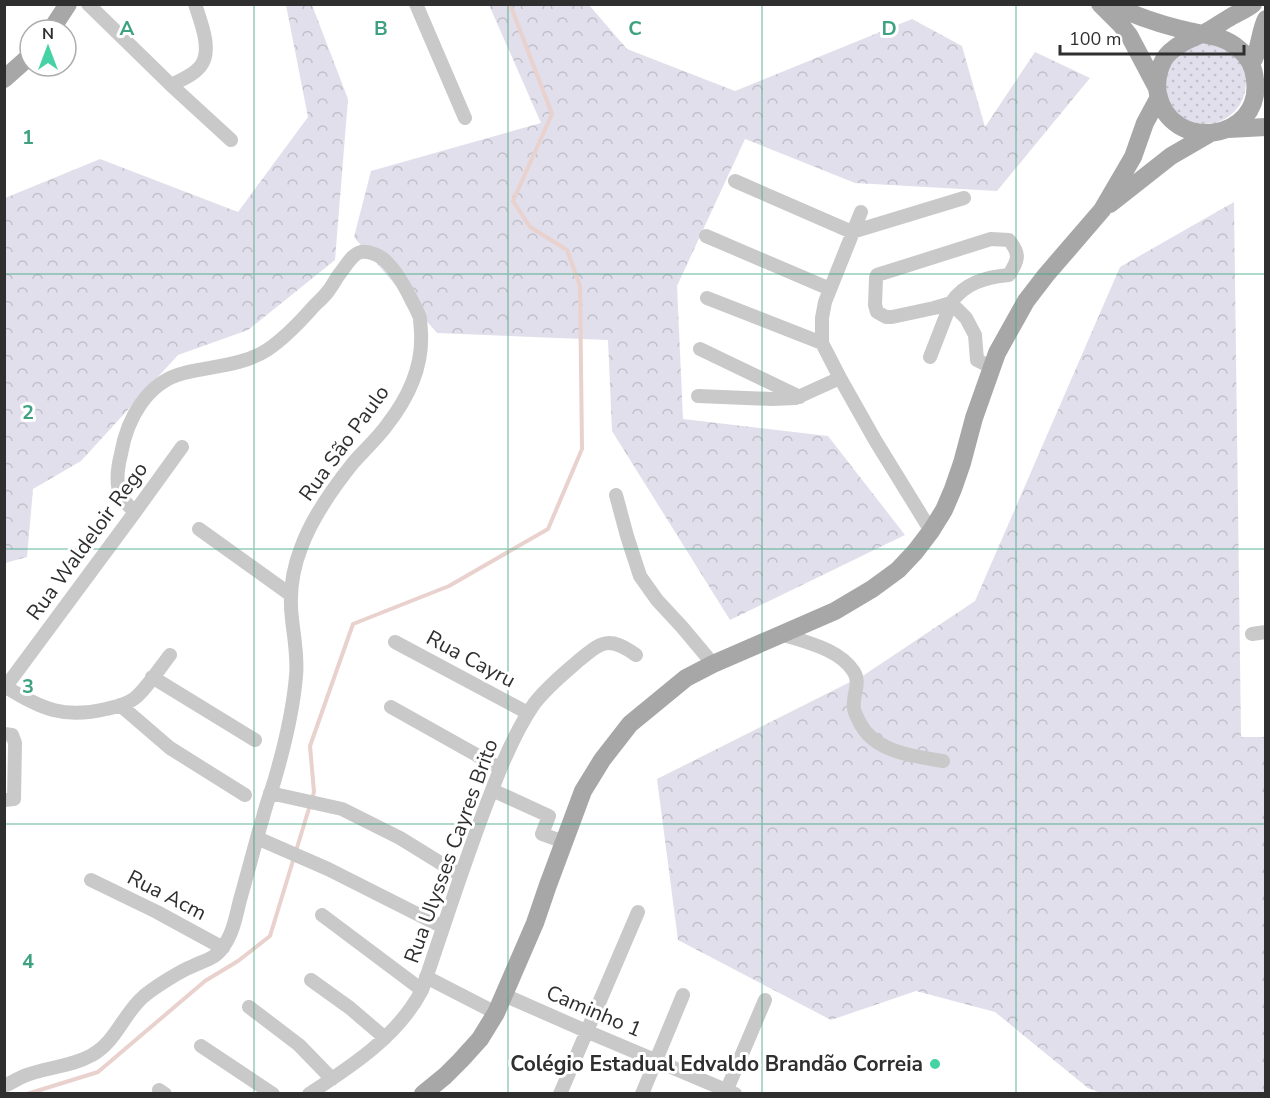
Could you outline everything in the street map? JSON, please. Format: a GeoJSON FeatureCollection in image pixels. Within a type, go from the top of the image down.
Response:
{"type":"FeatureCollection","features":[{"type":"Feature","properties":{"kind":"main road"},"geometry":{"type":"LineString","coordinates":[[59,18],[68,4]]}},
{"type":"Feature","properties":{"kind":"main road"},"geometry":{"type":"LineString","coordinates":[[1100,4],[1129,35],[1158,92],[1165,112],[1177,125],[1192,132],[1209,134]]}},
{"type":"Feature","properties":{"kind":"main road"},"geometry":{"type":"LineString","coordinates":[[1111,4],[1153,22],[1228,40],[1242,50],[1257,73]]}},
{"type":"Feature","properties":{"kind":"main road"},"geometry":{"type":"LineString","coordinates":[[423,1094],[445,1076],[480,1039],[496,1013],[535,923],[584,791],[602,760],[630,724],[686,678],[835,611],[872,589],[898,570],[932,531],[953,489],[974,418],[997,353],[1026,301],[1102,210],[1133,156],[1158,92],[1160,69],[1169,52],[1185,40],[1203,33],[1253,4]]}},
{"type":"Feature","properties":{"kind":"main road"},"geometry":{"type":"LineString","coordinates":[[1228,129],[1248,112],[1254,99],[1259,39],[1266,19]]}},
{"type":"Feature","properties":{"kind":"main road"},"geometry":{"type":"LineString","coordinates":[[4,80],[18,67]]}},
{"type":"Feature","properties":{"kind":"main road"},"geometry":{"type":"LineString","coordinates":[[1102,210],[1171,156],[1209,134],[1228,129],[1266,127]]}},
{"type":"Feature","properties":{"kind":"street"},"geometry":{"type":"LineString","coordinates":[[88,4],[231,140]]}},
{"type":"Feature","properties":{"kind":"street"},"geometry":{"type":"LineString","coordinates":[[171,85],[197,70],[205,58],[205,38],[195,4]]}},
{"type":"Feature","properties":{"kind":"street"},"geometry":{"type":"LineString","coordinates":[[416,4],[465,118]]}},
{"type":"Feature","properties":{"kind":"street"},"geometry":{"type":"LineString","coordinates":[[735,181],[852,232],[964,198]]}},
{"type":"Feature","properties":{"kind":"street"},"geometry":{"type":"LineString","coordinates":[[861,212],[830,289],[822,318],[822,343],[875,440],[932,531]]}},
{"type":"Feature","properties":{"kind":"street"},"geometry":{"type":"LineString","coordinates":[[706,236],[830,289]]}},
{"type":"Feature","properties":{"kind":"street"},"geometry":{"type":"LineString","coordinates":[[930,357],[951,303],[961,292],[991,277],[1009,275],[1017,262],[1015,248],[1009,240],[990,239],[877,275],[875,305],[877,312],[886,317],[951,303]]}},
{"type":"Feature","properties":{"kind":"street","name":"Rua São Paulo"},"geometry":{"type":"LineString","coordinates":[[135,512],[122,498],[119,489],[120,455],[131,419],[149,394],[158,385],[179,374],[230,365],[265,351],[302,320],[329,291],[353,257],[362,252],[372,253],[381,258],[406,288],[420,319],[419,362],[415,379],[386,428],[355,460],[331,492],[310,527],[296,562],[291,595],[291,618],[297,656],[294,694],[286,734],[236,919],[223,948]]}},
{"type":"Feature","properties":{"kind":"street"},"geometry":{"type":"LineString","coordinates":[[707,298],[822,343]]}},
{"type":"Feature","properties":{"kind":"street"},"geometry":{"type":"LineString","coordinates":[[951,303],[966,318],[975,335],[977,360],[993,368]]}},
{"type":"Feature","properties":{"kind":"street"},"geometry":{"type":"LineString","coordinates":[[700,349],[800,397]]}},
{"type":"Feature","properties":{"kind":"street"},"geometry":{"type":"LineString","coordinates":[[698,396],[788,399],[800,397],[840,378]]}},
{"type":"Feature","properties":{"kind":"street","name":"Rua Waldeloir Rego"},"geometry":{"type":"LineString","coordinates":[[5,688],[182,447]]}},
{"type":"Feature","properties":{"kind":"street"},"geometry":{"type":"LineString","coordinates":[[616,495],[640,576],[657,600],[713,664]]}},
{"type":"Feature","properties":{"kind":"street"},"geometry":{"type":"LineString","coordinates":[[199,529],[291,595]]}},
{"type":"Feature","properties":{"kind":"street"},"geometry":{"type":"LineString","coordinates":[[781,634],[822,648],[843,660],[853,670],[857,679],[854,708],[861,726],[871,738],[897,751],[942,761]]}},
{"type":"Feature","properties":{"kind":"street","name":"Rua Cayru"},"geometry":{"type":"LineString","coordinates":[[395,642],[528,714]]}},
{"type":"Feature","properties":{"kind":"street","name":"Rua Ulysses Cayres Brito"},"geometry":{"type":"LineString","coordinates":[[309,1094],[353,1065],[385,1038],[395,1029],[417,999],[500,768],[536,702],[552,684],[599,645],[615,642],[636,655]]}},
{"type":"Feature","properties":{"kind":"street"},"geometry":{"type":"LineString","coordinates":[[5,688],[39,706],[62,712],[91,712],[134,700],[170,655]]}},
{"type":"Feature","properties":{"kind":"street"},"geometry":{"type":"LineString","coordinates":[[152,677],[255,741]]}},
{"type":"Feature","properties":{"kind":"street"},"geometry":{"type":"LineString","coordinates":[[120,705],[170,748],[245,795]]}},
{"type":"Feature","properties":{"kind":"street"},"geometry":{"type":"LineString","coordinates":[[391,707],[500,768]]}},
{"type":"Feature","properties":{"kind":"street"},"geometry":{"type":"LineString","coordinates":[[7,734],[12,735],[14,740],[9,799]]}},
{"type":"Feature","properties":{"kind":"street"},"geometry":{"type":"LineString","coordinates":[[492,790],[552,810],[541,837],[564,842]]}},
{"type":"Feature","properties":{"kind":"street"},"geometry":{"type":"LineString","coordinates":[[270,793],[342,809],[400,838],[460,875]]}},
{"type":"Feature","properties":{"kind":"street"},"geometry":{"type":"LineString","coordinates":[[257,838],[328,869],[443,927]]}},
{"type":"Feature","properties":{"kind":"street","name":"Rua Acm"},"geometry":{"type":"LineString","coordinates":[[91,880],[223,948]]}},
{"type":"Feature","properties":{"kind":"street"},"geometry":{"type":"LineString","coordinates":[[560,1094],[638,912]]}},
{"type":"Feature","properties":{"kind":"street"},"geometry":{"type":"LineString","coordinates":[[322,915],[424,983],[496,1013]]}},
{"type":"Feature","properties":{"kind":"street"},"geometry":{"type":"LineString","coordinates":[[4,1086],[25,1075],[88,1058],[109,1043],[127,1015],[143,997],[181,972],[211,959],[223,948]]}},
{"type":"Feature","properties":{"kind":"street"},"geometry":{"type":"LineString","coordinates":[[311,980],[350,1008],[385,1038]]}},
{"type":"Feature","properties":{"kind":"street","name":"Caminho 1"},"geometry":{"type":"LineString","coordinates":[[504,995],[729,1092]]}},
{"type":"Feature","properties":{"kind":"street"},"geometry":{"type":"LineString","coordinates":[[642,1094],[683,995]]}},
{"type":"Feature","properties":{"kind":"street"},"geometry":{"type":"LineString","coordinates":[[729,1092],[765,1000]]}},
{"type":"Feature","properties":{"kind":"street"},"geometry":{"type":"LineString","coordinates":[[249,1007],[310,1055],[332,1079]]}},
{"type":"Feature","properties":{"kind":"street"},"geometry":{"type":"LineString","coordinates":[[201,1046],[273,1094]]}},
{"type":"Feature","properties":{"kind":"green space"},"geometry":{"type":"Polygon","coordinates":[[[286,5],[312,5],[348,99],[335,260],[248,330],[178,355],[81,461],[33,489],[27,557],[5,563],[5,198],[100,159],[238,212],[308,117],[286,5]]]}},
{"type":"Feature","properties":{"kind":"green space"},"geometry":{"type":"Polygon","coordinates":[[[489,5],[589,5],[627,49],[735,91],[912,19],[962,46],[985,127],[1035,52],[1090,78],[997,191],[855,183],[745,139],[677,286],[683,419],[828,436],[905,535],[730,620],[612,431],[608,340],[437,333],[354,237],[371,171],[541,123],[489,5]]]}},
{"type":"Feature","properties":{"kind":"green space"},"geometry":{"type":"Polygon","coordinates":[[[1205,42],[1221,45],[1234,54],[1243,67],[1246,83],[1243,99],[1234,112],[1221,121],[1205,124],[1189,121],[1176,112],[1167,99],[1164,83],[1167,67],[1176,54],[1189,45],[1205,42]]]}},
{"type":"Feature","properties":{"kind":"green space"},"geometry":{"type":"Polygon","coordinates":[[[1234,202],[1241,737],[1266,737],[1265,1093],[1101,1093],[1088,1088],[995,1012],[916,991],[831,1020],[678,940],[657,779],[864,675],[975,601],[1120,267],[1234,202]]]}},
{"type":"Feature","properties":{"kind":"waterway"},"geometry":{"type":"LineString","coordinates":[[27,1094],[98,1072],[205,981],[238,961],[270,936],[314,792],[310,746],[353,624],[449,586],[548,529],[582,449],[580,286],[567,250],[530,227],[513,201],[552,114],[510,4]]}},
{"type":"Feature","properties":{"kind":"place","name":"Colégio Estadual Edvaldo Brandão Correia"},"geometry":{"type":"Point","coordinates":[935,1064]}}]}
